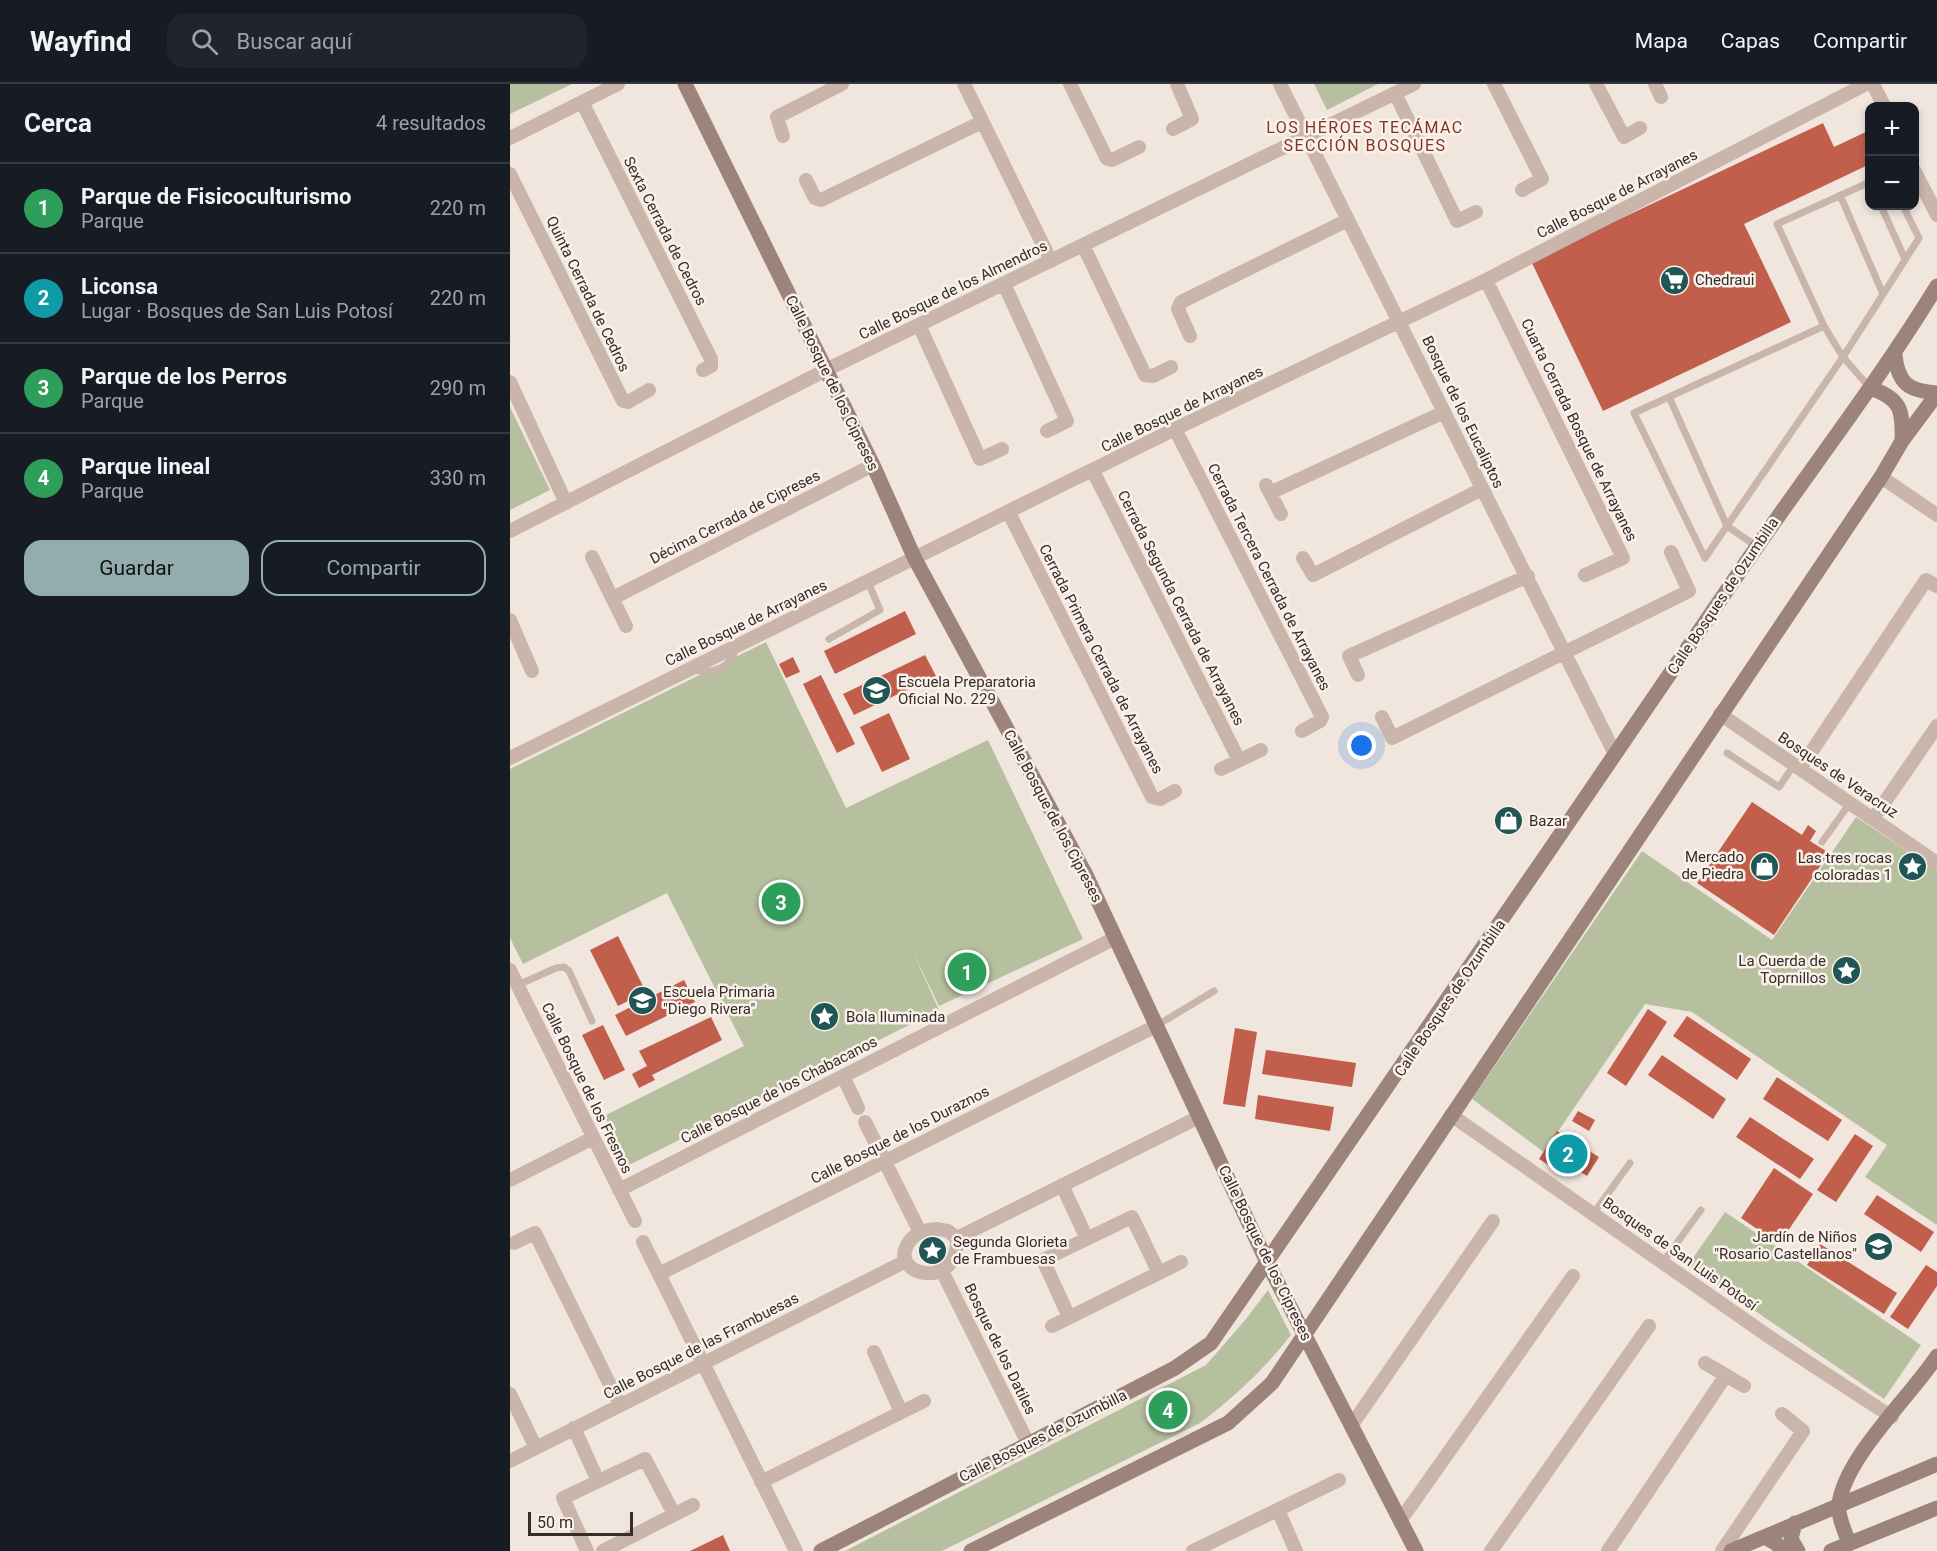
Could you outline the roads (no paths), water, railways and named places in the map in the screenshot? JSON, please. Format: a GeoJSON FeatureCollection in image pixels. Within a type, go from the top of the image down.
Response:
{"type":"FeatureCollection","features":[{"type":"Feature","properties":{"kind":"main road","name":"Calle Bosque de los Cipreses"},"geometry":{"type":"LineString","coordinates":[[685,84],[873,465],[915,560],[1084,873],[1267,1262],[1416,1551]]}},
{"type":"Feature","properties":{"kind":"main road","name":"Calle Bosques de Ozumbilla"},"geometry":{"type":"LineString","coordinates":[[821,1551],[1175,1368],[1211,1343],[1616,754],[1756,546],[1895,355],[1937,286]]}},
{"type":"Feature","properties":{"kind":"main road"},"geometry":{"type":"LineString","coordinates":[[971,1551],[1228,1423],[1272,1383],[1881,477],[1902,441],[1937,393],[1914,389],[1905,384],[1898,375],[1895,355]]}},
{"type":"Feature","properties":{"kind":"main road"},"geometry":{"type":"LineString","coordinates":[[1870,388],[1886,394],[1896,402],[1902,414],[1902,441]]}},
{"type":"Feature","properties":{"kind":"main road"},"geometry":{"type":"LineString","coordinates":[[1850,1548],[1838,1506],[1848,1476],[1858,1456],[1892,1416],[1937,1356]]}},
{"type":"Feature","properties":{"kind":"main road"},"geometry":{"type":"LineString","coordinates":[[1731,1551],[1937,1464]]}},
{"type":"Feature","properties":{"kind":"main road"},"geometry":{"type":"LineString","coordinates":[[1831,1551],[1850,1548],[1937,1508]]}},
{"type":"Feature","properties":{"kind":"main road"},"geometry":{"type":"LineString","coordinates":[[1795,1523],[1791,1539],[1798,1551]]}},
{"type":"Feature","properties":{"kind":"main road"},"geometry":{"type":"LineString","coordinates":[[1765,1537],[1777,1544],[1782,1551]]}},
{"type":"Feature","properties":{"kind":"street"},"geometry":{"type":"LineString","coordinates":[[510,138],[618,84]]}},
{"type":"Feature","properties":{"kind":"street"},"geometry":{"type":"LineString","coordinates":[[783,136],[777,117],[842,84]]}},
{"type":"Feature","properties":{"kind":"street"},"geometry":{"type":"LineString","coordinates":[[964,84],[1051,261]]}},
{"type":"Feature","properties":{"kind":"street"},"geometry":{"type":"LineString","coordinates":[[1070,84],[1107,159],[1112,160],[1139,147]]}},
{"type":"Feature","properties":{"kind":"street"},"geometry":{"type":"LineString","coordinates":[[1173,129],[1192,119],[1177,84]]}},
{"type":"Feature","properties":{"kind":"street","name":"Bosque de los Eucaliptos"},"geometry":{"type":"LineString","coordinates":[[1280,84],[1401,322],[1442,412],[1528,576],[1616,754]]}},
{"type":"Feature","properties":{"kind":"street","name":"Calle Bosque de los Almendros"},"geometry":{"type":"LineString","coordinates":[[510,531],[826,370],[1414,84]]}},
{"type":"Feature","properties":{"kind":"street"},"geometry":{"type":"LineString","coordinates":[[1494,84],[1542,179],[1522,190]]}},
{"type":"Feature","properties":{"kind":"street"},"geometry":{"type":"LineString","coordinates":[[1596,84],[1624,137],[1640,128]]}},
{"type":"Feature","properties":{"kind":"street"},"geometry":{"type":"LineString","coordinates":[[1654,84],[1661,97]]}},
{"type":"Feature","properties":{"kind":"street","name":"Calle Bosque de Arrayanes"},"geometry":{"type":"LineString","coordinates":[[510,759],[736,645],[915,560],[1174,429],[1486,280],[1866,84]]}},
{"type":"Feature","properties":{"kind":"street"},"geometry":{"type":"LineString","coordinates":[[1873,84],[1882,102]]}},
{"type":"Feature","properties":{"kind":"street"},"geometry":{"type":"LineString","coordinates":[[1395,93],[1456,221],[1476,212]]}},
{"type":"Feature","properties":{"kind":"street","name":"Sexta Cerrada de Cedros"},"geometry":{"type":"LineString","coordinates":[[582,102],[711,359],[711,366],[703,370]]}},
{"type":"Feature","properties":{"kind":"street"},"geometry":{"type":"LineString","coordinates":[[806,180],[815,198],[821,200],[982,122]]}},
{"type":"Feature","properties":{"kind":"street","name":"Quinta Cerrada de Cedros"},"geometry":{"type":"LineString","coordinates":[[510,174],[622,401],[628,402],[649,390]]}},
{"type":"Feature","properties":{"kind":"street"},"geometry":{"type":"LineString","coordinates":[[1919,180],[1937,215]]}},
{"type":"Feature","properties":{"kind":"street"},"geometry":{"type":"LineString","coordinates":[[1190,336],[1178,309],[1181,302],[1348,220]]}},
{"type":"Feature","properties":{"kind":"street"},"geometry":{"type":"LineString","coordinates":[[1083,246],[1145,375],[1153,376],[1170,367]]}},
{"type":"Feature","properties":{"kind":"street","name":"Cuarta Cerrada Bosque de Arrayanes"},"geometry":{"type":"LineString","coordinates":[[1486,280],[1623,558],[1585,575]]}},
{"type":"Feature","properties":{"kind":"street"},"geometry":{"type":"LineString","coordinates":[[1004,284],[1067,421],[1047,431]]}},
{"type":"Feature","properties":{"kind":"street"},"geometry":{"type":"LineString","coordinates":[[919,325],[980,459],[1002,449]]}},
{"type":"Feature","properties":{"kind":"street"},"geometry":{"type":"LineString","coordinates":[[510,381],[566,503]]}},
{"type":"Feature","properties":{"kind":"street"},"geometry":{"type":"LineString","coordinates":[[1281,514],[1268,489],[1442,412]]}},
{"type":"Feature","properties":{"kind":"street","name":"Cerrada Tercera Cerrada de Arrayanes"},"geometry":{"type":"LineString","coordinates":[[1174,429],[1322,717],[1320,721],[1302,731]]}},
{"type":"Feature","properties":{"kind":"street","name":"Décima Cerrada de Cipreses"},"geometry":{"type":"LineString","coordinates":[[613,598],[873,465]]}},
{"type":"Feature","properties":{"kind":"street","name":"Cerrada Segunda Cerrada de Arrayanes"},"geometry":{"type":"LineString","coordinates":[[1093,471],[1239,760]]}},
{"type":"Feature","properties":{"kind":"street"},"geometry":{"type":"LineString","coordinates":[[1881,477],[1937,515]]}},
{"type":"Feature","properties":{"kind":"street"},"geometry":{"type":"LineString","coordinates":[[1303,558],[1313,575],[1482,489]]}},
{"type":"Feature","properties":{"kind":"street","name":"Cerrada Primera Cerrada de Arrayanes"},"geometry":{"type":"LineString","coordinates":[[1009,513],[1152,797],[1160,799],[1174,791]]}},
{"type":"Feature","properties":{"kind":"street"},"geometry":{"type":"LineString","coordinates":[[1382,717],[1392,738],[1689,591],[1671,552]]}},
{"type":"Feature","properties":{"kind":"street"},"geometry":{"type":"LineString","coordinates":[[592,557],[626,626]]}},
{"type":"Feature","properties":{"kind":"street"},"geometry":{"type":"LineString","coordinates":[[1358,675],[1349,656],[1528,576]]}},
{"type":"Feature","properties":{"kind":"street"},"geometry":{"type":"LineString","coordinates":[[1797,767],[1926,580],[1937,586]]}},
{"type":"Feature","properties":{"kind":"street"},"geometry":{"type":"LineString","coordinates":[[510,620],[514,643],[531,671]]}},
{"type":"Feature","properties":{"kind":"street","name":"Bosques de Veracruz"},"geometry":{"type":"LineString","coordinates":[[1720,714],[1937,863]]}},
{"type":"Feature","properties":{"kind":"street"},"geometry":{"type":"LineString","coordinates":[[1874,819],[1937,726]]}},
{"type":"Feature","properties":{"kind":"street"},"geometry":{"type":"LineString","coordinates":[[1221,769],[1261,750]]}},
{"type":"Feature","properties":{"kind":"street","name":"Calle Bosque de los Chabacanos"},"geometry":{"type":"LineString","coordinates":[[619,1190],[1115,938]]}},
{"type":"Feature","properties":{"kind":"street","name":"Calle Bosque de los Fresnos"},"geometry":{"type":"LineString","coordinates":[[510,970],[634,1221]]}},
{"type":"Feature","properties":{"kind":"street","name":"Calle Bosque de los Duraznos"},"geometry":{"type":"LineString","coordinates":[[659,1274],[1156,1026]]}},
{"type":"Feature","properties":{"kind":"street"},"geometry":{"type":"LineString","coordinates":[[843,1076],[858,1108]]}},
{"type":"Feature","properties":{"kind":"street","name":"Bosques de San Luis Potosí"},"geometry":{"type":"LineString","coordinates":[[1451,1115],[1768,1336],[1892,1416]]}},
{"type":"Feature","properties":{"kind":"street"},"geometry":{"type":"LineString","coordinates":[[957,1238],[1199,1117]]}},
{"type":"Feature","properties":{"kind":"street"},"geometry":{"type":"LineString","coordinates":[[865,1122],[920,1232]]}},
{"type":"Feature","properties":{"kind":"street"},"geometry":{"type":"LineString","coordinates":[[510,1180],[593,1138]]}},
{"type":"Feature","properties":{"kind":"street"},"geometry":{"type":"LineString","coordinates":[[1062,1185],[1087,1239]]}},
{"type":"Feature","properties":{"kind":"street"},"geometry":{"type":"LineString","coordinates":[[1069,1317],[1043,1260],[1132,1217],[1159,1273]]}},
{"type":"Feature","properties":{"kind":"street"},"geometry":{"type":"LineString","coordinates":[[1351,1426],[1493,1221]]}},
{"type":"Feature","properties":{"kind":"street"},"geometry":{"type":"LineString","coordinates":[[938,1228],[948,1231],[957,1238],[957,1250],[953,1261],[942,1271],[920,1273],[904,1257],[906,1246],[920,1232],[938,1228]]}},
{"type":"Feature","properties":{"kind":"street"},"geometry":{"type":"LineString","coordinates":[[514,1243],[535,1233],[620,1405]]}},
{"type":"Feature","properties":{"kind":"street"},"geometry":{"type":"LineString","coordinates":[[643,1242],[796,1551]]}},
{"type":"Feature","properties":{"kind":"street","name":"Calle Bosque de las Frambuesas"},"geometry":{"type":"LineString","coordinates":[[510,1461],[906,1261]]}},
{"type":"Feature","properties":{"kind":"street"},"geometry":{"type":"LineString","coordinates":[[1052,1326],[1181,1262]]}},
{"type":"Feature","properties":{"kind":"street","name":"Bosque de los Datiles"},"geometry":{"type":"LineString","coordinates":[[942,1271],[1028,1443]]}},
{"type":"Feature","properties":{"kind":"street"},"geometry":{"type":"LineString","coordinates":[[1400,1521],[1573,1276]]}},
{"type":"Feature","properties":{"kind":"street"},"geometry":{"type":"LineString","coordinates":[[1491,1551],[1649,1326]]}},
{"type":"Feature","properties":{"kind":"street"},"geometry":{"type":"LineString","coordinates":[[874,1352],[901,1412]]}},
{"type":"Feature","properties":{"kind":"street"},"geometry":{"type":"LineString","coordinates":[[1705,1363],[1744,1386]]}},
{"type":"Feature","properties":{"kind":"street"},"geometry":{"type":"LineString","coordinates":[[1608,1551],[1726,1376]]}},
{"type":"Feature","properties":{"kind":"street"},"geometry":{"type":"LineString","coordinates":[[510,1394],[536,1448]]}},
{"type":"Feature","properties":{"kind":"street"},"geometry":{"type":"LineString","coordinates":[[761,1482],[924,1401]]}},
{"type":"Feature","properties":{"kind":"street"},"geometry":{"type":"LineString","coordinates":[[1722,1551],[1803,1431],[1782,1414]]}},
{"type":"Feature","properties":{"kind":"street"},"geometry":{"type":"LineString","coordinates":[[574,1428],[598,1481]]}},
{"type":"Feature","properties":{"kind":"street"},"geometry":{"type":"LineString","coordinates":[[587,1551],[563,1498],[645,1458],[674,1514]]}},
{"type":"Feature","properties":{"kind":"street"},"geometry":{"type":"LineString","coordinates":[[1193,1551],[1339,1480]]}},
{"type":"Feature","properties":{"kind":"street"},"geometry":{"type":"LineString","coordinates":[[603,1551],[693,1505]]}},
{"type":"Feature","properties":{"kind":"street"},"geometry":{"type":"LineString","coordinates":[[1278,1510],[1296,1551]]}},
{"type":"Feature","properties":{"kind":"lane"},"geometry":{"type":"LineString","coordinates":[[1865,185],[1777,224],[1824,326],[1843,357],[1870,388]]}},
{"type":"Feature","properties":{"kind":"lane"},"geometry":{"type":"LineString","coordinates":[[1840,195],[1883,294]]}},
{"type":"Feature","properties":{"kind":"lane"},"geometry":{"type":"LineString","coordinates":[[1883,210],[1905,260]]}},
{"type":"Feature","properties":{"kind":"lane"},"geometry":{"type":"LineString","coordinates":[[1824,326],[1635,412],[1705,558],[1843,357],[1919,238],[1905,210]]}},
{"type":"Feature","properties":{"kind":"lane"},"geometry":{"type":"LineString","coordinates":[[1669,397],[1727,526],[1756,546]]}},
{"type":"Feature","properties":{"kind":"lane"},"geometry":{"type":"LineString","coordinates":[[829,639],[880,610],[868,582]]}},
{"type":"Feature","properties":{"kind":"lane"},"geometry":{"type":"LineString","coordinates":[[1727,753],[1779,787],[1797,767]]}},
{"type":"Feature","properties":{"kind":"lane"},"geometry":{"type":"LineString","coordinates":[[1822,842],[1850,803]]}},
{"type":"Feature","properties":{"kind":"lane"},"geometry":{"type":"LineString","coordinates":[[518,986],[556,968],[564,967],[569,971],[592,1021]]}},
{"type":"Feature","properties":{"kind":"lane"},"geometry":{"type":"LineString","coordinates":[[1156,1026],[1214,991]]}},
{"type":"Feature","properties":{"kind":"lane"},"geometry":{"type":"LineString","coordinates":[[1593,1214],[1630,1163]]}},
{"type":"Feature","properties":{"kind":"lane"},"geometry":{"type":"LineString","coordinates":[[1663,1262],[1701,1210]]}},
{"type":"Feature","properties":{"kind":"place","name":"Chedraui"},"geometry":{"type":"Point","coordinates":[1674,280]}},
{"type":"Feature","properties":{"kind":"place","name":"Escuela Preparatoria Oficial No. 229"},"geometry":{"type":"Point","coordinates":[877,691]}},
{"type":"Feature","properties":{"kind":"place","name":"Bazar"},"geometry":{"type":"Point","coordinates":[1508,821]}},
{"type":"Feature","properties":{"kind":"place","name":"Mercado de Piedra"},"geometry":{"type":"Point","coordinates":[1765,866]}},
{"type":"Feature","properties":{"kind":"place","name":"Las tres rocas coloradas 1"},"geometry":{"type":"Point","coordinates":[1913,867]}},
{"type":"Feature","properties":{"kind":"place","name":"Parque de los Perros"},"geometry":{"type":"Point","coordinates":[781,902]}},
{"type":"Feature","properties":{"kind":"place","name":"La Cuerda de Toprnillos"},"geometry":{"type":"Point","coordinates":[1847,970]}},
{"type":"Feature","properties":{"kind":"place","name":"Parque de Fisicoculturismo"},"geometry":{"type":"Point","coordinates":[967,972]}},
{"type":"Feature","properties":{"kind":"place","name":"Escuela Primaria \"Diego Rivera\""},"geometry":{"type":"Point","coordinates":[642,1001]}},
{"type":"Feature","properties":{"kind":"place","name":"Bola Iluminada"},"geometry":{"type":"Point","coordinates":[825,1017]}},
{"type":"Feature","properties":{"kind":"place","name":"Liconsa"},"geometry":{"type":"Point","coordinates":[1568,1154]}},
{"type":"Feature","properties":{"kind":"place","name":"Jardín de Niños \"Rosario Castellanos\""},"geometry":{"type":"Point","coordinates":[1878,1246]}},
{"type":"Feature","properties":{"kind":"place","name":"Segunda Glorieta de Frambuesas"},"geometry":{"type":"Point","coordinates":[932,1251]}},
{"type":"Feature","properties":{"kind":"place","name":"Parque lineal"},"geometry":{"type":"Point","coordinates":[1168,1410]}},
{"type":"Feature","properties":{"kind":"district","name":"LOS HÉROES TECÁMAC SECCIÓN BOSQUES"},"geometry":{"type":"Point","coordinates":[1365,136]}}]}
